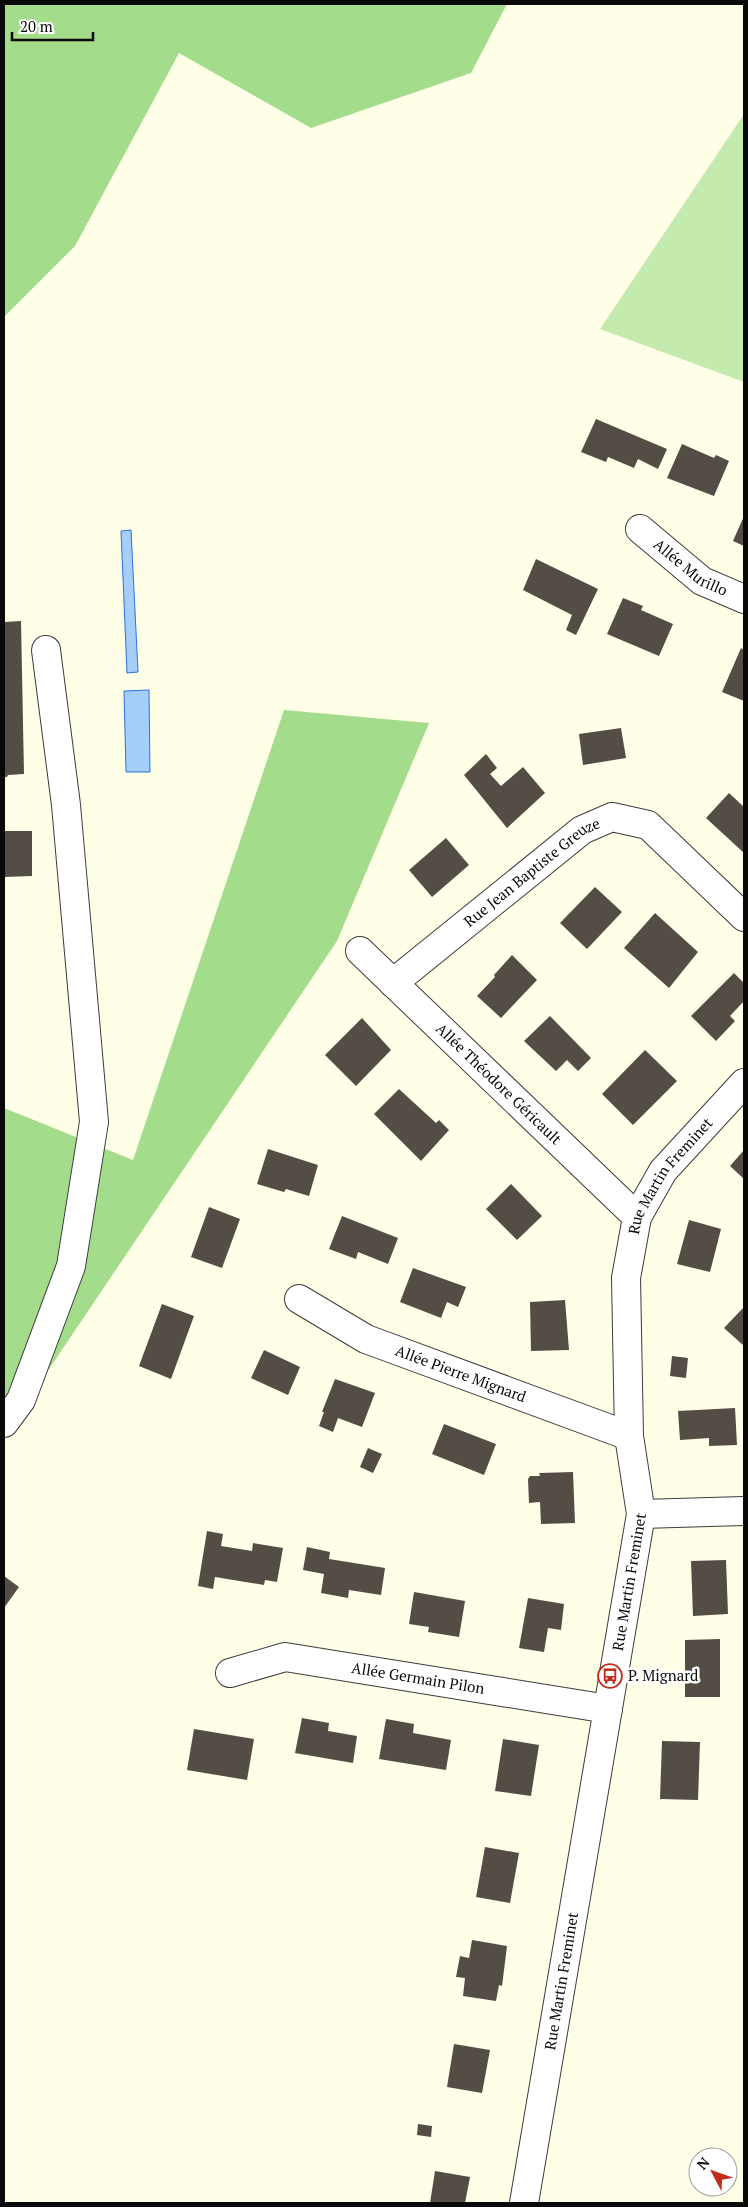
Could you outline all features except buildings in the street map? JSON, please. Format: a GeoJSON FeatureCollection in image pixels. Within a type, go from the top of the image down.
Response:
{"type":"FeatureCollection","features":[{"type":"Feature","properties":{"kind":"street","name":"Allée Murillo"},"geometry":{"type":"LineString","coordinates":[[640,529],[702,582],[744,598]]}},
{"type":"Feature","properties":{"kind":"street"},"geometry":{"type":"LineString","coordinates":[[4,1423],[21,1400],[71,1266],[94,1122],[66,805],[46,650]]}},
{"type":"Feature","properties":{"kind":"street","name":"Rue Jean Baptiste Greuze"},"geometry":{"type":"LineString","coordinates":[[393,983],[582,830],[612,818],[648,825],[744,918]]}},
{"type":"Feature","properties":{"kind":"street","name":"Allée Théodore Géricault"},"geometry":{"type":"LineString","coordinates":[[360,952],[637,1216]]}},
{"type":"Feature","properties":{"kind":"street","name":"Rue Martin Freminet"},"geometry":{"type":"LineString","coordinates":[[524,2203],[641,1514],[629,1436],[626,1278],[637,1216],[663,1171],[744,1083]]}},
{"type":"Feature","properties":{"kind":"street","name":"Allée Pierre Mignard"},"geometry":{"type":"LineString","coordinates":[[299,1300],[366,1339],[629,1436]]}},
{"type":"Feature","properties":{"kind":"street"},"geometry":{"type":"LineString","coordinates":[[641,1514],[744,1511]]}},
{"type":"Feature","properties":{"kind":"street","name":"Allée Germain Pilon"},"geometry":{"type":"LineString","coordinates":[[230,1673],[285,1657],[608,1709]]}},
{"type":"Feature","properties":{"kind":"green space"},"geometry":{"type":"Polygon","coordinates":[[[4,4],[507,4],[471,73],[311,128],[179,53],[75,246],[4,317],[4,4]]]}},
{"type":"Feature","properties":{"kind":"green space"},"geometry":{"type":"Polygon","coordinates":[[[744,114],[744,382],[600,329],[744,114]]]}},
{"type":"Feature","properties":{"kind":"green space"},"geometry":{"type":"Polygon","coordinates":[[[284,710],[429,723],[337,941],[41,1381],[4,1426],[4,1108],[133,1160],[284,710]]]}},
{"type":"Feature","properties":{"kind":"water"},"geometry":{"type":"Polygon","coordinates":[[[131,530],[138,672],[127,673],[121,531],[131,530]]]}},
{"type":"Feature","properties":{"kind":"water"},"geometry":{"type":"Polygon","coordinates":[[[149,690],[150,772],[126,772],[124,691],[149,690]]]}},
{"type":"Feature","properties":{"kind":"place","name":"P. Mignard"},"geometry":{"type":"Point","coordinates":[610,1676]}}]}
